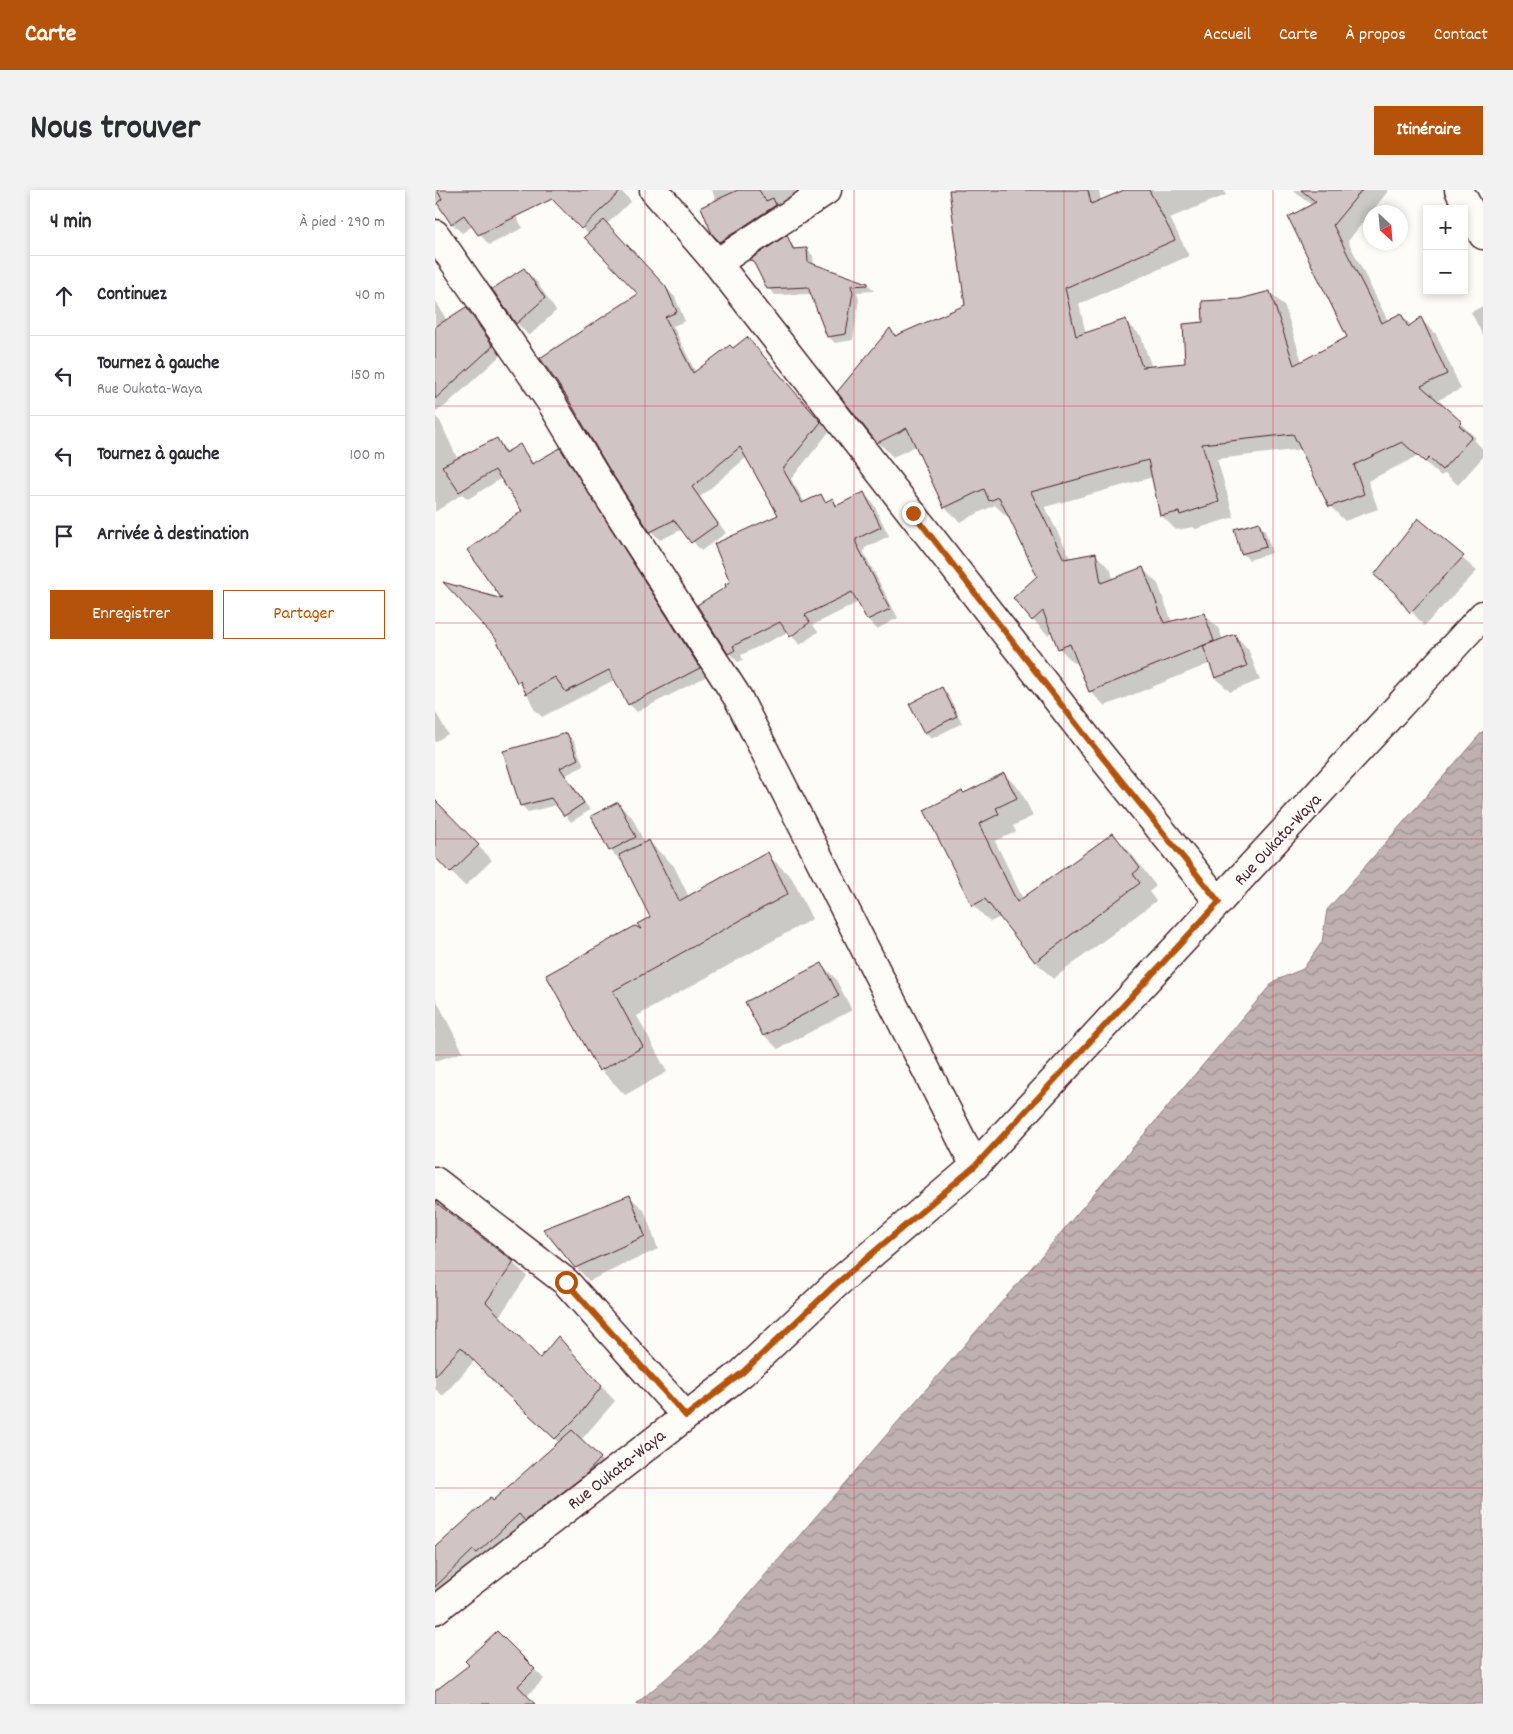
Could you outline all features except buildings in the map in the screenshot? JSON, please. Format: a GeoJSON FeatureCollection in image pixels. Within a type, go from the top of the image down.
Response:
{"type":"FeatureCollection","features":[{"type":"Feature","properties":{"kind":"street"},"geometry":{"type":"LineString","coordinates":[[654,190],[717,263],[1091,743],[1219,902]]}},
{"type":"Feature","properties":{"kind":"street"},"geometry":{"type":"LineString","coordinates":[[717,263],[827,190]]}},
{"type":"Feature","properties":{"kind":"street"},"geometry":{"type":"LineString","coordinates":[[1459,190],[1483,235]]}},
{"type":"Feature","properties":{"kind":"street"},"geometry":{"type":"LineString","coordinates":[[435,234],[551,402],[596,477],[738,698],[975,1166]]}},
{"type":"Feature","properties":{"kind":"street","name":"Rue Oukata-Waya"},"geometry":{"type":"LineString","coordinates":[[435,1610],[742,1373],[835,1285],[975,1166],[1483,615]]}},
{"type":"Feature","properties":{"kind":"street"},"geometry":{"type":"LineString","coordinates":[[435,1181],[566,1282],[686,1416]]}},
{"type":"Feature","properties":{"kind":"water"},"geometry":{"type":"Polygon","coordinates":[[[1483,731],[1483,1704],[636,1704],[702,1648],[1032,1267],[1274,981],[1303,969],[1322,942],[1327,910],[1483,731]]]}},
{"type":"Feature","properties":{"kind":"route"},"geometry":{"type":"LineString","coordinates":[[566,1282],[686,1416],[742,1373],[835,1285],[975,1166],[1219,902],[1091,743],[913,513]]}}]}
